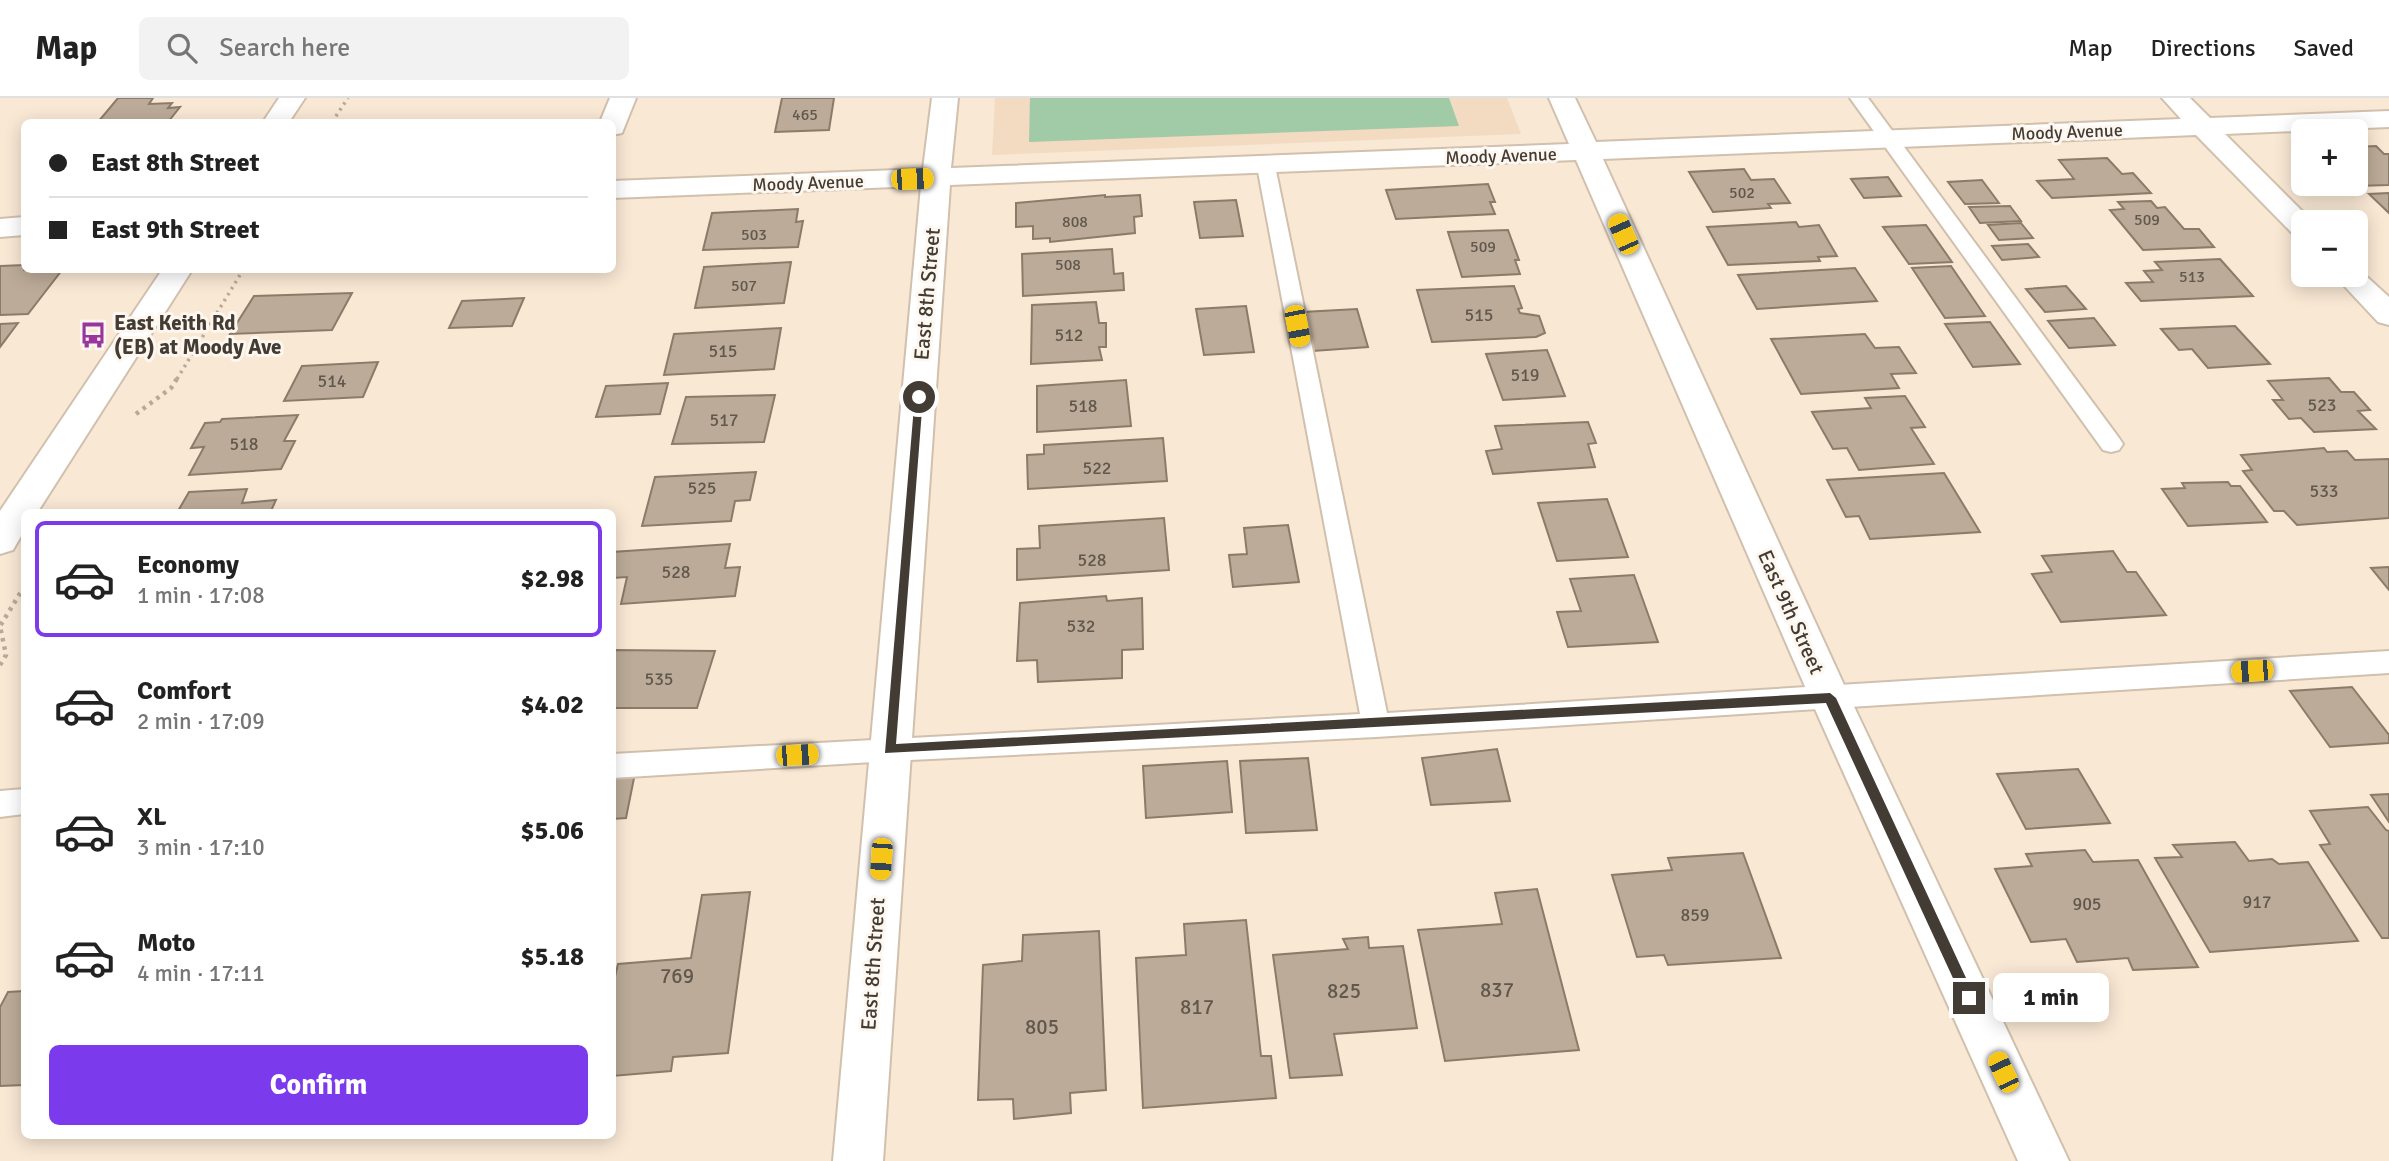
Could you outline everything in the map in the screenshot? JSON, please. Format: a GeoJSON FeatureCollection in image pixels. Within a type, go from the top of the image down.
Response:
{"type":"FeatureCollection","features":[{"type":"Feature","properties":{"kind":"street"},"geometry":{"type":"LineString","coordinates":[[278,119],[292,98]]}},
{"type":"Feature","properties":{"kind":"street"},"geometry":{"type":"LineString","coordinates":[[615,119],[623,98]]}},
{"type":"Feature","properties":{"kind":"street","name":"East 8th Street"},"geometry":{"type":"LineString","coordinates":[[858,1161],[936,178],[945,98]]}},
{"type":"Feature","properties":{"kind":"street","name":"East 9th Street"},"geometry":{"type":"LineString","coordinates":[[1562,98],[1830,698],[2044,1161]]}},
{"type":"Feature","properties":{"kind":"street"},"geometry":{"type":"LineString","coordinates":[[2175,98],[2291,216]]}},
{"type":"Feature","properties":{"kind":"street","name":"Moody Avenue"},"geometry":{"type":"LineString","coordinates":[[616,190],[1266,166],[2389,119]]}},
{"type":"Feature","properties":{"kind":"street"},"geometry":{"type":"LineString","coordinates":[[0,228],[21,226]]}},
{"type":"Feature","properties":{"kind":"street"},"geometry":{"type":"LineString","coordinates":[[0,540],[175,273]]}},
{"type":"Feature","properties":{"kind":"street"},"geometry":{"type":"LineString","coordinates":[[2361,287],[2389,315]]}},
{"type":"Feature","properties":{"kind":"lane"},"geometry":{"type":"LineString","coordinates":[[1859,98],[2111,444]]}},
{"type":"Feature","properties":{"kind":"lane"},"geometry":{"type":"LineString","coordinates":[[1266,166],[1376,725]]}},
{"type":"Feature","properties":{"kind":"lane"},"geometry":{"type":"LineString","coordinates":[[616,766],[1376,725],[2389,662]]}},
{"type":"Feature","properties":{"kind":"lane"},"geometry":{"type":"LineString","coordinates":[[0,804],[21,802]]}},
{"type":"Feature","properties":{"kind":"path"},"geometry":{"type":"LineString","coordinates":[[334,119],[348,98]]}},
{"type":"Feature","properties":{"kind":"path"},"geometry":{"type":"LineString","coordinates":[[126,421],[171,388],[241,273]]}},
{"type":"Feature","properties":{"kind":"path"},"geometry":{"type":"LineString","coordinates":[[0,665],[6,655],[0,626],[21,592]]}},
{"type":"Feature","properties":{"kind":"shaded area"},"geometry":{"type":"Polygon","coordinates":[[[995,98],[1507,98],[1521,134],[992,155],[995,98]]]}},
{"type":"Feature","properties":{"kind":"green space"},"geometry":{"type":"Polygon","coordinates":[[[1030,98],[1449,98],[1459,126],[1029,142],[1030,98]]]}},
{"type":"Feature","properties":{"kind":"building"},"geometry":{"type":"Polygon","coordinates":[[[118,98],[153,98],[149,104],[172,103],[168,108],[180,107],[170,119],[100,119],[118,98]]]}},
{"type":"Feature","properties":{"kind":"building"},"geometry":{"type":"Polygon","coordinates":[[[782,98],[834,98],[829,130],[775,132],[782,98]]]}},
{"type":"Feature","properties":{"kind":"building"},"geometry":{"type":"Polygon","coordinates":[[[2368,146],[2376,146],[2384,154],[2389,154],[2389,185],[2368,186],[2368,146]]]}},
{"type":"Feature","properties":{"kind":"building"},"geometry":{"type":"Polygon","coordinates":[[[2107,158],[2122,174],[2133,173],[2151,193],[2052,198],[2037,181],[2074,179],[2059,160],[2107,158]]]}},
{"type":"Feature","properties":{"kind":"building"},"geometry":{"type":"Polygon","coordinates":[[[1744,169],[1751,180],[1774,179],[1790,203],[1768,204],[1771,208],[1713,212],[1689,172],[1744,169]]]}},
{"type":"Feature","properties":{"kind":"building"},"geometry":{"type":"Polygon","coordinates":[[[1888,177],[1901,196],[1864,198],[1851,179],[1888,177]]]}},
{"type":"Feature","properties":{"kind":"building"},"geometry":{"type":"Polygon","coordinates":[[[1982,180],[1999,203],[1965,204],[1948,182],[1982,180]]]}},
{"type":"Feature","properties":{"kind":"building"},"geometry":{"type":"Polygon","coordinates":[[[1488,184],[1495,202],[1490,202],[1495,214],[1396,219],[1386,190],[1488,184]]]}},
{"type":"Feature","properties":{"kind":"building"},"geometry":{"type":"Polygon","coordinates":[[[2389,193],[2389,213],[2369,194],[2389,193]]]}},
{"type":"Feature","properties":{"kind":"building"},"geometry":{"type":"Polygon","coordinates":[[[1105,195],[1140,195],[1142,216],[1134,217],[1135,233],[1050,242],[1050,238],[1033,239],[1033,226],[1016,227],[1016,203],[1105,195]]]}},
{"type":"Feature","properties":{"kind":"building"},"geometry":{"type":"Polygon","coordinates":[[[1236,200],[1243,236],[1200,238],[1194,202],[1236,200]]]}},
{"type":"Feature","properties":{"kind":"building"},"geometry":{"type":"Polygon","coordinates":[[[2151,201],[2157,208],[2165,207],[2184,229],[2199,229],[2214,247],[2143,250],[2110,210],[2124,209],[2118,202],[2151,201]]]}},
{"type":"Feature","properties":{"kind":"building"},"geometry":{"type":"Polygon","coordinates":[[[2010,206],[2021,221],[1980,223],[1969,207],[2010,206]]]}},
{"type":"Feature","properties":{"kind":"building"},"geometry":{"type":"Polygon","coordinates":[[[798,209],[796,222],[803,221],[798,247],[703,250],[712,213],[798,209]]]}},
{"type":"Feature","properties":{"kind":"building"},"geometry":{"type":"Polygon","coordinates":[[[1796,222],[1799,227],[1819,225],[1837,256],[1818,257],[1820,261],[1728,265],[1707,227],[1796,222]]]}},
{"type":"Feature","properties":{"kind":"building"},"geometry":{"type":"Polygon","coordinates":[[[2021,223],[2033,238],[1999,240],[1988,225],[2021,223]]]}},
{"type":"Feature","properties":{"kind":"building"},"geometry":{"type":"Polygon","coordinates":[[[1926,225],[1952,262],[1909,264],[1883,227],[1926,225]]]}},
{"type":"Feature","properties":{"kind":"building"},"geometry":{"type":"Polygon","coordinates":[[[1508,230],[1519,260],[1515,260],[1520,274],[1462,277],[1448,232],[1508,230]]]}},
{"type":"Feature","properties":{"kind":"building"},"geometry":{"type":"Polygon","coordinates":[[[2028,244],[2039,257],[2002,260],[1992,246],[2028,244]]]}},
{"type":"Feature","properties":{"kind":"building"},"geometry":{"type":"Polygon","coordinates":[[[1112,249],[1114,274],[1123,273],[1124,290],[1023,296],[1022,254],[1112,249]]]}},
{"type":"Feature","properties":{"kind":"building"},"geometry":{"type":"Polygon","coordinates":[[[2220,259],[2253,296],[2141,301],[2126,283],[2153,282],[2144,271],[2162,270],[2155,262],[2220,259]]]}},
{"type":"Feature","properties":{"kind":"building"},"geometry":{"type":"Polygon","coordinates":[[[791,262],[784,303],[695,308],[704,267],[791,262]]]}},
{"type":"Feature","properties":{"kind":"building"},"geometry":{"type":"Polygon","coordinates":[[[21,265],[21,273],[60,273],[28,314],[0,315],[0,266],[21,265]]]}},
{"type":"Feature","properties":{"kind":"building"},"geometry":{"type":"Polygon","coordinates":[[[1951,266],[1985,316],[1945,318],[1912,268],[1951,266]]]}},
{"type":"Feature","properties":{"kind":"building"},"geometry":{"type":"Polygon","coordinates":[[[1855,268],[1877,301],[1757,309],[1738,275],[1855,268]]]}},
{"type":"Feature","properties":{"kind":"building"},"geometry":{"type":"Polygon","coordinates":[[[1514,286],[1522,308],[1518,309],[1520,313],[1539,316],[1545,333],[1536,337],[1432,342],[1417,290],[1514,286]]]}},
{"type":"Feature","properties":{"kind":"building"},"geometry":{"type":"Polygon","coordinates":[[[2066,286],[2086,309],[2045,312],[2026,289],[2066,286]]]}},
{"type":"Feature","properties":{"kind":"building"},"geometry":{"type":"Polygon","coordinates":[[[352,293],[332,330],[230,334],[254,296],[352,293]]]}},
{"type":"Feature","properties":{"kind":"building"},"geometry":{"type":"Polygon","coordinates":[[[524,298],[512,326],[449,328],[462,301],[524,298]]]}},
{"type":"Feature","properties":{"kind":"building"},"geometry":{"type":"Polygon","coordinates":[[[1096,302],[1099,323],[1106,323],[1106,347],[1099,347],[1102,360],[1031,364],[1032,305],[1096,302]]]}},
{"type":"Feature","properties":{"kind":"building"},"geometry":{"type":"Polygon","coordinates":[[[1246,306],[1254,352],[1204,355],[1196,309],[1246,306]]]}},
{"type":"Feature","properties":{"kind":"building"},"geometry":{"type":"Polygon","coordinates":[[[1357,309],[1368,347],[1313,351],[1303,312],[1357,309]]]}},
{"type":"Feature","properties":{"kind":"building"},"geometry":{"type":"Polygon","coordinates":[[[2094,318],[2115,345],[2069,348],[2048,321],[2094,318]]]}},
{"type":"Feature","properties":{"kind":"building"},"geometry":{"type":"Polygon","coordinates":[[[1990,322],[2020,364],[1973,367],[1945,324],[1990,322]]]}},
{"type":"Feature","properties":{"kind":"building"},"geometry":{"type":"Polygon","coordinates":[[[18,323],[0,347],[0,324],[18,323]]]}},
{"type":"Feature","properties":{"kind":"building"},"geometry":{"type":"Polygon","coordinates":[[[2235,326],[2270,364],[2208,368],[2192,349],[2179,350],[2161,329],[2235,326]]]}},
{"type":"Feature","properties":{"kind":"building"},"geometry":{"type":"Polygon","coordinates":[[[781,328],[774,369],[664,375],[674,334],[781,328]]]}},
{"type":"Feature","properties":{"kind":"building"},"geometry":{"type":"Polygon","coordinates":[[[1865,334],[1875,348],[1899,347],[1916,373],[1891,374],[1899,388],[1801,394],[1771,339],[1865,334]]]}},
{"type":"Feature","properties":{"kind":"building"},"geometry":{"type":"Polygon","coordinates":[[[1547,350],[1565,396],[1503,400],[1486,354],[1547,350]]]}},
{"type":"Feature","properties":{"kind":"building"},"geometry":{"type":"Polygon","coordinates":[[[378,362],[363,397],[284,401],[302,366],[378,362]]]}},
{"type":"Feature","properties":{"kind":"building"},"geometry":{"type":"Polygon","coordinates":[[[2329,378],[2341,392],[2354,392],[2370,410],[2358,411],[2376,429],[2314,432],[2301,418],[2289,419],[2273,400],[2283,400],[2268,381],[2329,378]]]}},
{"type":"Feature","properties":{"kind":"building"},"geometry":{"type":"Polygon","coordinates":[[[1126,380],[1131,426],[1037,432],[1037,386],[1126,380]]]}},
{"type":"Feature","properties":{"kind":"building"},"geometry":{"type":"Polygon","coordinates":[[[668,383],[660,414],[596,417],[606,386],[668,383]]]}},
{"type":"Feature","properties":{"kind":"building"},"geometry":{"type":"Polygon","coordinates":[[[775,395],[764,442],[672,444],[686,397],[775,395]]]}},
{"type":"Feature","properties":{"kind":"building"},"geometry":{"type":"Polygon","coordinates":[[[1905,396],[1925,427],[1911,428],[1934,464],[1859,470],[1847,448],[1833,449],[1812,412],[1871,408],[1865,398],[1905,396]]]}},
{"type":"Feature","properties":{"kind":"building"},"geometry":{"type":"Polygon","coordinates":[[[298,415],[284,441],[295,441],[281,469],[189,475],[204,447],[191,448],[205,423],[220,422],[222,419],[298,415]]]}},
{"type":"Feature","properties":{"kind":"building"},"geometry":{"type":"Polygon","coordinates":[[[1588,422],[1596,443],[1588,444],[1595,467],[1493,474],[1486,451],[1502,449],[1495,426],[1588,422]]]}},
{"type":"Feature","properties":{"kind":"building"},"geometry":{"type":"Polygon","coordinates":[[[1163,438],[1167,481],[1028,489],[1027,455],[1044,454],[1044,445],[1163,438]]]}},
{"type":"Feature","properties":{"kind":"building"},"geometry":{"type":"Polygon","coordinates":[[[2324,448],[2327,452],[2347,451],[2355,460],[2389,459],[2389,518],[2297,525],[2284,511],[2274,511],[2243,471],[2252,470],[2241,455],[2324,448]]]}},
{"type":"Feature","properties":{"kind":"building"},"geometry":{"type":"Polygon","coordinates":[[[756,472],[750,500],[735,501],[731,521],[642,526],[655,477],[756,472]]]}},
{"type":"Feature","properties":{"kind":"building"},"geometry":{"type":"Polygon","coordinates":[[[1944,473],[1980,532],[1870,539],[1859,516],[1846,517],[1827,480],[1944,473]]]}},
{"type":"Feature","properties":{"kind":"building"},"geometry":{"type":"Polygon","coordinates":[[[2228,482],[2231,486],[2240,486],[2267,522],[2188,526],[2162,489],[2185,488],[2182,483],[2228,482]]]}},
{"type":"Feature","properties":{"kind":"building"},"geometry":{"type":"Polygon","coordinates":[[[247,489],[242,503],[276,500],[272,509],[179,509],[189,492],[247,489]]]}},
{"type":"Feature","properties":{"kind":"building"},"geometry":{"type":"Polygon","coordinates":[[[1607,499],[1628,557],[1557,561],[1538,503],[1607,499]]]}},
{"type":"Feature","properties":{"kind":"building"},"geometry":{"type":"Polygon","coordinates":[[[1164,518],[1169,570],[1017,580],[1017,549],[1040,548],[1039,526],[1164,518]]]}},
{"type":"Feature","properties":{"kind":"building"},"geometry":{"type":"Polygon","coordinates":[[[1288,525],[1299,582],[1233,587],[1229,555],[1247,554],[1244,528],[1288,525]]]}},
{"type":"Feature","properties":{"kind":"building"},"geometry":{"type":"Polygon","coordinates":[[[730,544],[725,568],[740,567],[735,596],[621,604],[627,577],[616,578],[616,552],[730,544]]]}},
{"type":"Feature","properties":{"kind":"building"},"geometry":{"type":"Polygon","coordinates":[[[2113,551],[2127,572],[2136,572],[2166,615],[2061,622],[2032,574],[2052,572],[2042,556],[2113,551]]]}},
{"type":"Feature","properties":{"kind":"building"},"geometry":{"type":"Polygon","coordinates":[[[2389,567],[2389,590],[2371,568],[2389,567]]]}},
{"type":"Feature","properties":{"kind":"building"},"geometry":{"type":"Polygon","coordinates":[[[1634,575],[1658,642],[1568,647],[1557,612],[1581,611],[1570,579],[1634,575]]]}},
{"type":"Feature","properties":{"kind":"building"},"geometry":{"type":"Polygon","coordinates":[[[1106,596],[1107,601],[1142,598],[1143,649],[1122,650],[1122,678],[1038,682],[1037,660],[1017,661],[1020,603],[1106,596]]]}},
{"type":"Feature","properties":{"kind":"building"},"geometry":{"type":"Polygon","coordinates":[[[616,650],[715,651],[697,708],[616,708],[616,650]]]}},
{"type":"Feature","properties":{"kind":"building"},"geometry":{"type":"Polygon","coordinates":[[[2352,687],[2389,735],[2389,743],[2330,747],[2290,691],[2352,687]]]}},
{"type":"Feature","properties":{"kind":"building"},"geometry":{"type":"Polygon","coordinates":[[[1497,749],[1510,801],[1431,805],[1422,758],[1497,749]]]}},
{"type":"Feature","properties":{"kind":"building"},"geometry":{"type":"Polygon","coordinates":[[[1308,758],[1317,830],[1246,833],[1240,761],[1308,758]]]}},
{"type":"Feature","properties":{"kind":"building"},"geometry":{"type":"Polygon","coordinates":[[[1227,761],[1232,812],[1146,818],[1143,766],[1227,761]]]}},
{"type":"Feature","properties":{"kind":"building"},"geometry":{"type":"Polygon","coordinates":[[[636,768],[626,818],[616,819],[616,770],[636,768]]]}},
{"type":"Feature","properties":{"kind":"building"},"geometry":{"type":"Polygon","coordinates":[[[2078,769],[2110,823],[2026,829],[1997,774],[2078,769]]]}},
{"type":"Feature","properties":{"kind":"building"},"geometry":{"type":"Polygon","coordinates":[[[2389,794],[2389,822],[2371,795],[2389,794]]]}},
{"type":"Feature","properties":{"kind":"building"},"geometry":{"type":"Polygon","coordinates":[[[2368,807],[2389,831],[2389,938],[2382,938],[2320,845],[2330,844],[2310,811],[2368,807]]]}},
{"type":"Feature","properties":{"kind":"building"},"geometry":{"type":"Polygon","coordinates":[[[2235,842],[2249,861],[2272,859],[2279,864],[2308,862],[2358,941],[2210,952],[2155,858],[2182,857],[2173,845],[2235,842]]]}},
{"type":"Feature","properties":{"kind":"building"},"geometry":{"type":"Polygon","coordinates":[[[2085,850],[2093,862],[2138,860],[2198,967],[2133,970],[2128,958],[2077,962],[2066,939],[2031,942],[1995,869],[2032,866],[2026,854],[2085,850]]]}},
{"type":"Feature","properties":{"kind":"building"},"geometry":{"type":"Polygon","coordinates":[[[1743,853],[1781,958],[1668,965],[1664,955],[1637,957],[1612,875],[1672,870],[1668,858],[1743,853]]]}},
{"type":"Feature","properties":{"kind":"building"},"geometry":{"type":"Polygon","coordinates":[[[1537,889],[1579,1050],[1445,1061],[1418,930],[1502,924],[1495,893],[1537,889]]]}},
{"type":"Feature","properties":{"kind":"building"},"geometry":{"type":"Polygon","coordinates":[[[750,892],[728,1053],[673,1057],[671,1071],[616,1076],[618,964],[691,958],[702,895],[750,892]]]}},
{"type":"Feature","properties":{"kind":"building"},"geometry":{"type":"Polygon","coordinates":[[[1246,920],[1261,1056],[1271,1056],[1276,1098],[1143,1108],[1136,958],[1186,955],[1184,924],[1246,920]]]}},
{"type":"Feature","properties":{"kind":"building"},"geometry":{"type":"Polygon","coordinates":[[[1099,931],[1106,1090],[1070,1093],[1071,1113],[1014,1119],[1013,1099],[978,1100],[983,965],[1022,961],[1023,935],[1099,931]]]}},
{"type":"Feature","properties":{"kind":"building"},"geometry":{"type":"Polygon","coordinates":[[[1368,937],[1369,948],[1403,946],[1417,1028],[1334,1034],[1342,1075],[1290,1078],[1273,955],[1348,949],[1343,939],[1368,937]]]}},
{"type":"Feature","properties":{"kind":"building"},"geometry":{"type":"Polygon","coordinates":[[[21,991],[21,1085],[0,1086],[0,1007],[8,992],[21,991]]]}},
{"type":"Feature","properties":{"kind":"place","name":"East Keith Rd (EB) at Moody Ave"},"geometry":{"type":"Point","coordinates":[93,335]}},
{"type":"Feature","properties":{"kind":"route"},"geometry":{"type":"LineString","coordinates":[[919,397],[890,749],[1376,725],[1830,698],[1969,998]]}}]}
